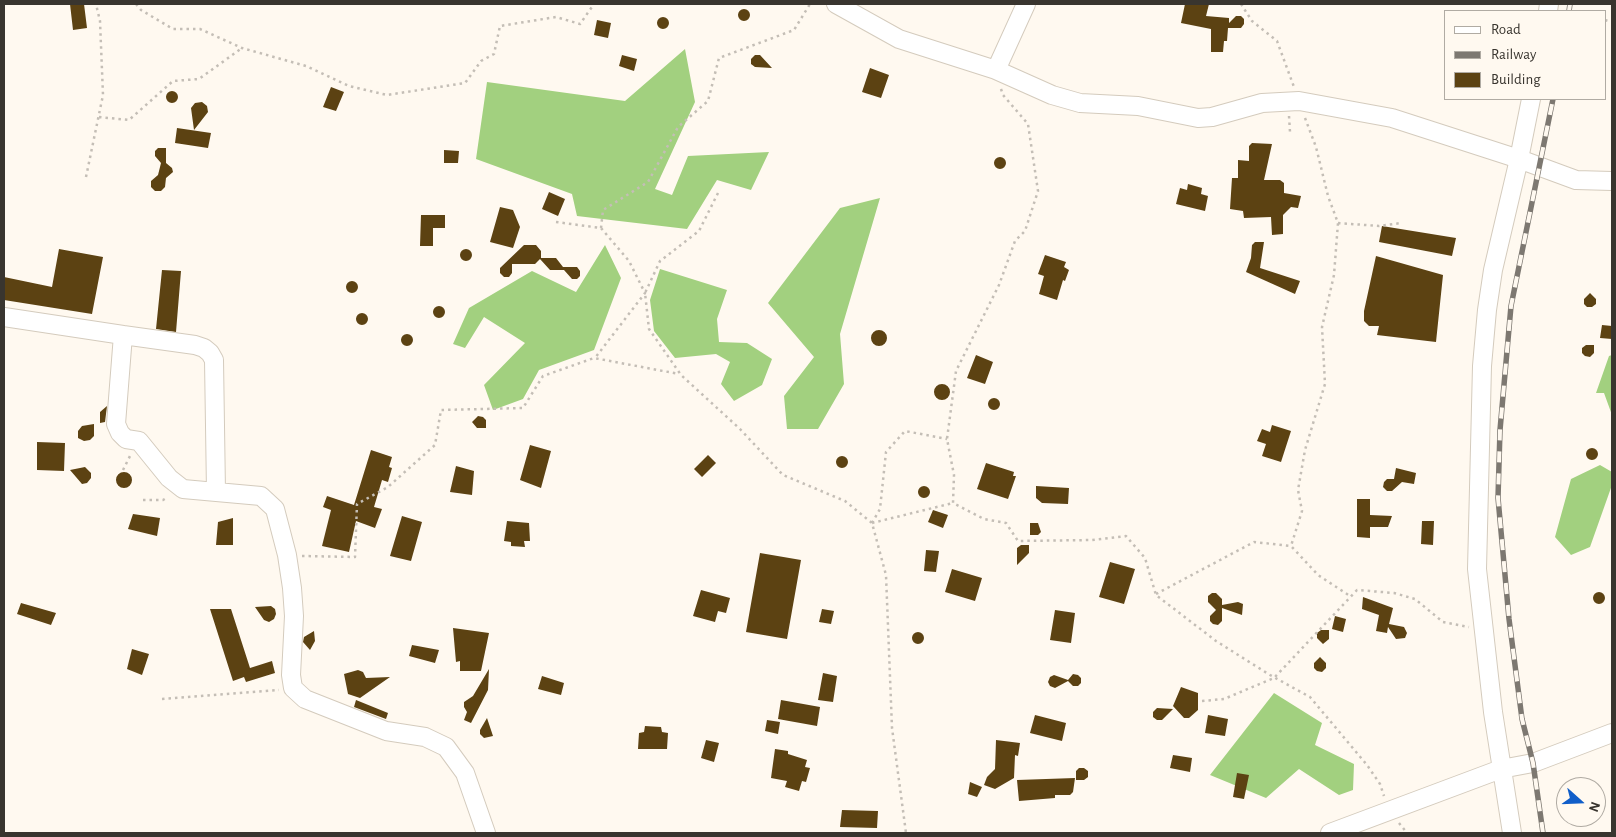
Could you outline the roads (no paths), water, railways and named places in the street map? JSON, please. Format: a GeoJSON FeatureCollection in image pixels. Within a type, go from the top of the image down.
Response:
{"type":"FeatureCollection","features":[{"type":"Feature","properties":{"kind":"street"},"geometry":{"type":"LineString","coordinates":[[836,4],[898,39],[956,59],[996,70],[1066,100],[1093,105],[1138,106],[1198,118],[1212,117],[1262,103],[1299,101],[1392,118],[1519,159],[1576,180],[1612,182]]}},
{"type":"Feature","properties":{"kind":"street"},"geometry":{"type":"LineString","coordinates":[[996,70],[1026,4]]}},
{"type":"Feature","properties":{"kind":"street"},"geometry":{"type":"LineString","coordinates":[[1512,833],[1501,769],[1482,629],[1477,569],[1482,366],[1493,270],[1531,100]]}},
{"type":"Feature","properties":{"kind":"street"},"geometry":{"type":"LineString","coordinates":[[4,317],[195,345],[204,348],[214,360],[216,492]]}},
{"type":"Feature","properties":{"kind":"street"},"geometry":{"type":"LineString","coordinates":[[123,335],[117,388],[117,430],[126,439],[139,441],[169,478],[183,489],[261,496],[270,502],[278,515],[287,555],[294,616],[291,675],[293,688],[305,699],[386,731],[425,737],[446,747],[465,773],[486,833]]}},
{"type":"Feature","properties":{"kind":"street"},"geometry":{"type":"LineString","coordinates":[[1330,833],[1501,769],[1533,763],[1612,733]]}},
{"type":"Feature","properties":{"kind":"railway"},"geometry":{"type":"LineString","coordinates":[[1569,10],[1570,4]]}},
{"type":"Feature","properties":{"kind":"railway"},"geometry":{"type":"LineString","coordinates":[[1543,833],[1533,763],[1522,719],[1509,619],[1498,498],[1500,430],[1511,306],[1553,100]]}}]}
